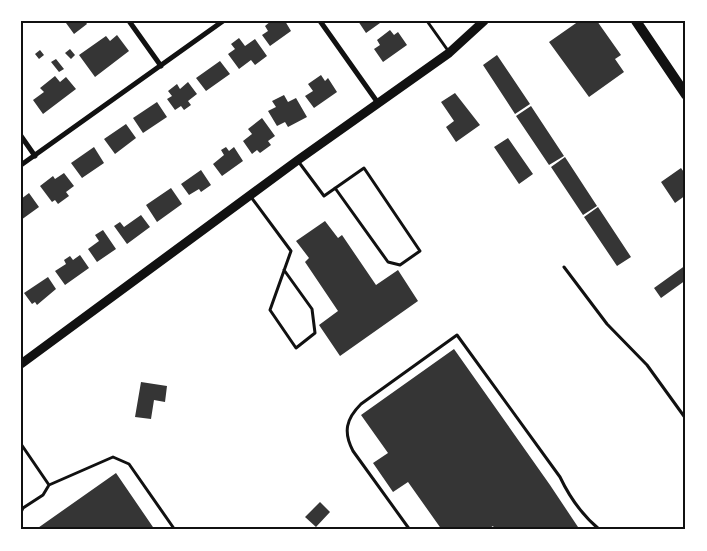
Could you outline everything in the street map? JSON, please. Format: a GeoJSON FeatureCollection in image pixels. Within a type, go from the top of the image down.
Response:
{"type":"FeatureCollection","features":[{"type":"Feature","properties":{"kind":"main road"},"geometry":{"type":"LineString","coordinates":[[21,364],[298,160],[449,53],[484,21]]}},
{"type":"Feature","properties":{"kind":"main road"},"geometry":{"type":"LineString","coordinates":[[636,21],[686,95]]}},
{"type":"Feature","properties":{"kind":"street"},"geometry":{"type":"LineString","coordinates":[[129,21],[161,66]]}},
{"type":"Feature","properties":{"kind":"street"},"geometry":{"type":"LineString","coordinates":[[21,165],[223,21]]}},
{"type":"Feature","properties":{"kind":"street"},"geometry":{"type":"LineString","coordinates":[[320,21],[378,103]]}},
{"type":"Feature","properties":{"kind":"street"},"geometry":{"type":"LineString","coordinates":[[21,136],[35,156]]}},
{"type":"Feature","properties":{"kind":"lane"},"geometry":{"type":"LineString","coordinates":[[427,21],[449,53]]}},
{"type":"Feature","properties":{"kind":"lane"},"geometry":{"type":"LineString","coordinates":[[298,160],[324,196],[335,188],[364,168],[420,251],[400,265],[388,262],[335,188]]}},
{"type":"Feature","properties":{"kind":"lane"},"geometry":{"type":"LineString","coordinates":[[250,196],[291,252],[284,270],[270,310],[296,348],[315,333],[312,309],[284,270]]}},
{"type":"Feature","properties":{"kind":"lane"},"geometry":{"type":"LineString","coordinates":[[564,267],[607,324],[647,365],[686,419]]}},
{"type":"Feature","properties":{"kind":"lane"},"geometry":{"type":"LineString","coordinates":[[410,530],[353,450],[347,439],[346,426],[351,414],[361,404],[457,336],[560,477],[564,487],[589,521],[600,530]]}},
{"type":"Feature","properties":{"kind":"lane"},"geometry":{"type":"LineString","coordinates":[[21,444],[49,484]]}},
{"type":"Feature","properties":{"kind":"lane"},"geometry":{"type":"LineString","coordinates":[[21,512],[23,508],[42,495],[49,484],[113,457],[129,464],[175,530]]}},
{"type":"Feature","properties":{"kind":"building"},"geometry":{"type":"Polygon","coordinates":[[[68,21],[85,21],[87,24],[74,34],[66,23],[68,21]]]}},
{"type":"Feature","properties":{"kind":"building"},"geometry":{"type":"Polygon","coordinates":[[[271,21],[285,21],[291,31],[270,46],[262,35],[268,31],[265,26],[271,21]]]}},
{"type":"Feature","properties":{"kind":"building"},"geometry":{"type":"Polygon","coordinates":[[[358,21],[379,21],[380,23],[366,33],[358,21]]]}},
{"type":"Feature","properties":{"kind":"building"},"geometry":{"type":"Polygon","coordinates":[[[579,21],[597,21],[621,55],[615,59],[624,72],[589,97],[549,42],[579,21]]]}},
{"type":"Feature","properties":{"kind":"building"},"geometry":{"type":"Polygon","coordinates":[[[390,30],[394,35],[398,32],[407,45],[383,62],[374,49],[380,45],[377,40],[390,30]]]}},
{"type":"Feature","properties":{"kind":"building"},"geometry":{"type":"Polygon","coordinates":[[[117,35],[129,51],[95,77],[79,55],[106,36],[110,41],[117,35]]]}},
{"type":"Feature","properties":{"kind":"building"},"geometry":{"type":"Polygon","coordinates":[[[239,38],[245,46],[255,39],[267,56],[255,65],[251,60],[239,69],[228,54],[235,49],[231,44],[239,38]]]}},
{"type":"Feature","properties":{"kind":"building"},"geometry":{"type":"Polygon","coordinates":[[[70,49],[75,55],[71,59],[65,53],[70,49]]]}},
{"type":"Feature","properties":{"kind":"building"},"geometry":{"type":"Polygon","coordinates":[[[40,50],[44,55],[39,59],[35,54],[40,50]]]}},
{"type":"Feature","properties":{"kind":"building"},"geometry":{"type":"Polygon","coordinates":[[[497,55],[530,104],[515,114],[483,65],[497,55]]]}},
{"type":"Feature","properties":{"kind":"building"},"geometry":{"type":"Polygon","coordinates":[[[56,59],[64,69],[59,72],[51,62],[56,59]]]}},
{"type":"Feature","properties":{"kind":"building"},"geometry":{"type":"Polygon","coordinates":[[[220,61],[230,74],[206,91],[196,78],[220,61]]]}},
{"type":"Feature","properties":{"kind":"building"},"geometry":{"type":"Polygon","coordinates":[[[321,75],[325,81],[328,78],[337,92],[314,108],[305,96],[313,91],[308,84],[321,75]]]}},
{"type":"Feature","properties":{"kind":"building"},"geometry":{"type":"Polygon","coordinates":[[[55,76],[60,82],[66,77],[76,89],[43,114],[33,100],[44,92],[40,88],[55,76]]]}},
{"type":"Feature","properties":{"kind":"building"},"geometry":{"type":"Polygon","coordinates":[[[188,82],[197,94],[188,101],[191,105],[184,110],[181,106],[175,110],[167,99],[172,96],[168,91],[177,84],[180,89],[188,82]]]}},
{"type":"Feature","properties":{"kind":"building"},"geometry":{"type":"Polygon","coordinates":[[[455,93],[480,125],[456,142],[446,127],[454,121],[441,102],[455,93]]]}},
{"type":"Feature","properties":{"kind":"building"},"geometry":{"type":"Polygon","coordinates":[[[284,95],[288,102],[296,98],[307,117],[288,127],[285,122],[277,126],[268,111],[276,107],[272,101],[284,95]]]}},
{"type":"Feature","properties":{"kind":"building"},"geometry":{"type":"Polygon","coordinates":[[[157,102],[167,117],[143,133],[133,118],[157,102]]]}},
{"type":"Feature","properties":{"kind":"building"},"geometry":{"type":"Polygon","coordinates":[[[531,106],[564,156],[549,165],[516,116],[531,106]]]}},
{"type":"Feature","properties":{"kind":"building"},"geometry":{"type":"Polygon","coordinates":[[[262,118],[275,136],[268,141],[271,145],[260,153],[257,150],[252,154],[243,141],[252,134],[248,129],[262,118]]]}},
{"type":"Feature","properties":{"kind":"building"},"geometry":{"type":"Polygon","coordinates":[[[126,124],[136,138],[115,154],[104,139],[126,124]]]}},
{"type":"Feature","properties":{"kind":"building"},"geometry":{"type":"Polygon","coordinates":[[[508,138],[533,174],[519,184],[494,147],[508,138]]]}},
{"type":"Feature","properties":{"kind":"building"},"geometry":{"type":"Polygon","coordinates":[[[94,147],[104,163],[82,178],[71,163],[94,147]]]}},
{"type":"Feature","properties":{"kind":"building"},"geometry":{"type":"Polygon","coordinates":[[[226,147],[229,151],[234,147],[243,161],[222,176],[213,164],[224,155],[221,150],[226,147]]]}},
{"type":"Feature","properties":{"kind":"building"},"geometry":{"type":"Polygon","coordinates":[[[565,157],[597,206],[583,215],[551,167],[565,157]]]}},
{"type":"Feature","properties":{"kind":"building"},"geometry":{"type":"Polygon","coordinates":[[[681,168],[686,175],[686,195],[675,203],[661,182],[681,168]]]}},
{"type":"Feature","properties":{"kind":"building"},"geometry":{"type":"Polygon","coordinates":[[[201,170],[211,185],[201,192],[199,189],[189,195],[181,184],[201,170]]]}},
{"type":"Feature","properties":{"kind":"building"},"geometry":{"type":"Polygon","coordinates":[[[64,173],[74,186],[66,192],[69,196],[58,204],[55,200],[52,202],[40,186],[53,176],[55,179],[64,173]]]}},
{"type":"Feature","properties":{"kind":"building"},"geometry":{"type":"Polygon","coordinates":[[[171,188],[182,204],[157,222],[146,205],[171,188]]]}},
{"type":"Feature","properties":{"kind":"building"},"geometry":{"type":"Polygon","coordinates":[[[29,193],[39,207],[21,220],[21,199],[29,193]]]}},
{"type":"Feature","properties":{"kind":"building"},"geometry":{"type":"Polygon","coordinates":[[[598,207],[631,257],[617,266],[584,217],[598,207]]]}},
{"type":"Feature","properties":{"kind":"building"},"geometry":{"type":"Polygon","coordinates":[[[141,215],[150,227],[127,244],[114,226],[120,222],[124,227],[141,215]]]}},
{"type":"Feature","properties":{"kind":"building"},"geometry":{"type":"Polygon","coordinates":[[[325,221],[338,238],[342,235],[376,285],[398,270],[418,301],[340,356],[319,325],[338,311],[305,262],[309,258],[296,241],[325,221]]]}},
{"type":"Feature","properties":{"kind":"building"},"geometry":{"type":"Polygon","coordinates":[[[103,230],[116,249],[97,262],[88,249],[99,241],[95,235],[103,230]]]}},
{"type":"Feature","properties":{"kind":"building"},"geometry":{"type":"Polygon","coordinates":[[[80,255],[89,268],[65,285],[55,271],[66,264],[64,260],[70,256],[73,260],[80,255]]]}},
{"type":"Feature","properties":{"kind":"building"},"geometry":{"type":"Polygon","coordinates":[[[686,265],[686,280],[661,298],[654,288],[686,265]]]}},
{"type":"Feature","properties":{"kind":"building"},"geometry":{"type":"Polygon","coordinates":[[[48,277],[56,289],[37,305],[35,302],[32,304],[24,293],[48,277]]]}},
{"type":"Feature","properties":{"kind":"building"},"geometry":{"type":"Polygon","coordinates":[[[454,349],[580,530],[495,530],[493,526],[487,530],[442,530],[408,482],[393,492],[373,463],[388,453],[361,415],[454,349]]]}},
{"type":"Feature","properties":{"kind":"building"},"geometry":{"type":"Polygon","coordinates":[[[141,382],[167,386],[165,402],[154,400],[151,419],[135,417],[141,382]]]}},
{"type":"Feature","properties":{"kind":"building"},"geometry":{"type":"Polygon","coordinates":[[[116,473],[155,530],[35,530],[116,473]]]}},
{"type":"Feature","properties":{"kind":"building"},"geometry":{"type":"Polygon","coordinates":[[[320,502],[330,512],[316,527],[305,517],[320,502]]]}}]}
